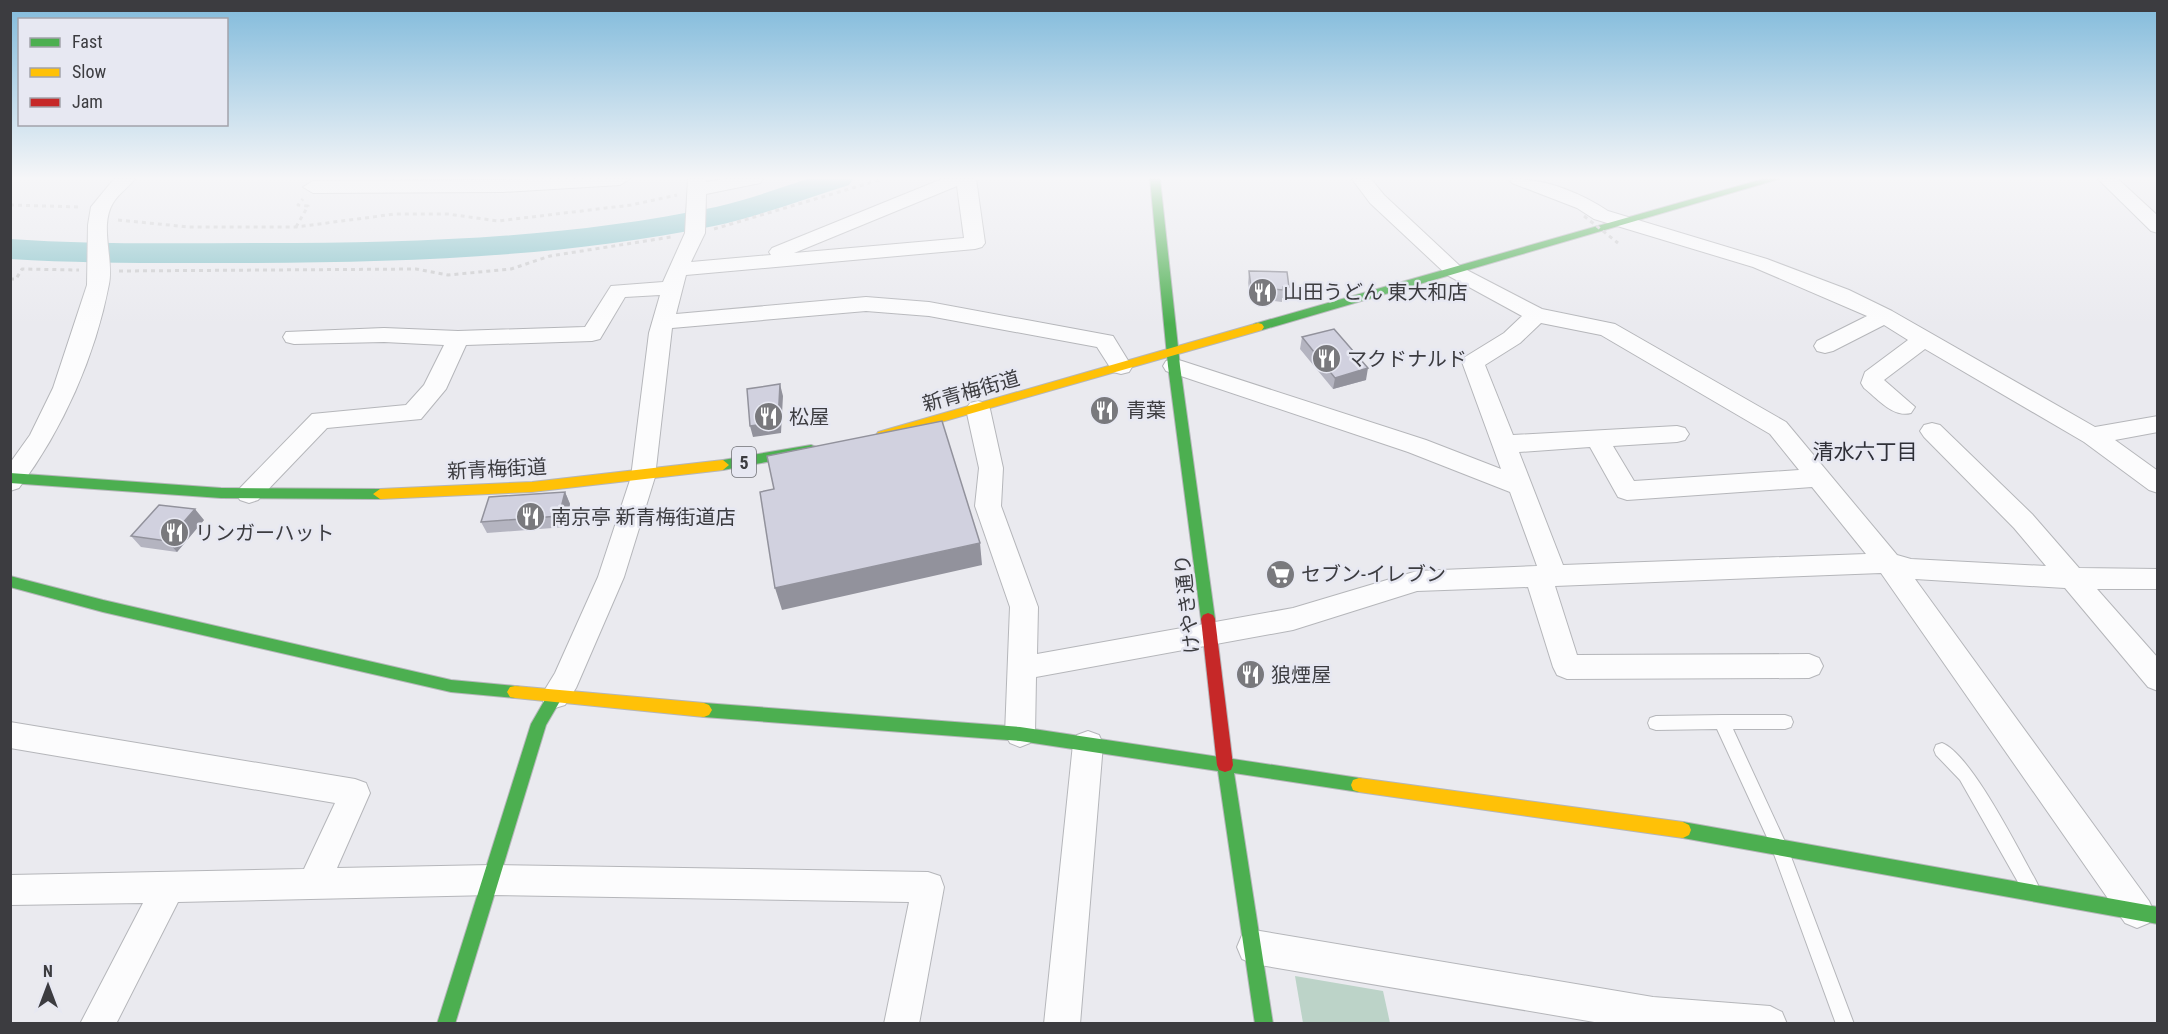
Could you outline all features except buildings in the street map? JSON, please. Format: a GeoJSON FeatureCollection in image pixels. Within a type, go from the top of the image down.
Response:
{"type":"FeatureCollection","features":[{"type":"Feature","properties":{"kind":"street"},"geometry":{"type":"LineString","coordinates":[[11,479],[53,416],[81,344],[100,271],[100,227]]}},
{"type":"Feature","properties":{"kind":"street"},"geometry":{"type":"LineString","coordinates":[[446,1023],[539,724],[566,680],[611,577],[643,477],[662,322],[674,279],[695,227]]}},
{"type":"Feature","properties":{"kind":"street"},"geometry":{"type":"LineString","coordinates":[[756,261],[839,227]]}},
{"type":"Feature","properties":{"kind":"street"},"geometry":{"type":"LineString","coordinates":[[294,337],[384,335],[458,338],[592,334],[618,291],[756,261],[975,243],[973,227]]}},
{"type":"Feature","properties":{"kind":"street","name":"けやき通り"},"geometry":{"type":"LineString","coordinates":[[1160,227],[1174,359],[1210,632],[1225,767],[1264,1023]]}},
{"type":"Feature","properties":{"kind":"street"},"geometry":{"type":"LineString","coordinates":[[1406,227],[1454,271],[1536,315],[1607,329],[1778,428],[1888,563],[2152,916]]}},
{"type":"Feature","properties":{"kind":"street"},"geometry":{"type":"LineString","coordinates":[[1611,227],[1622,233],[1782,271],[1884,316],[2092,436],[2157,484]]}},
{"type":"Feature","properties":{"kind":"street","name":"新青梅街道"},"geometry":{"type":"LineString","coordinates":[[873,437],[1122,367],[1174,359],[1454,271],[1622,233],[1638,227]]}},
{"type":"Feature","properties":{"kind":"street"},"geometry":{"type":"LineString","coordinates":[[662,322],[866,304],[929,309],[1105,341],[1122,367]]}},
{"type":"Feature","properties":{"kind":"street"},"geometry":{"type":"LineString","coordinates":[[1536,315],[1512,338],[1473,362],[1521,487],[1546,575],[1567,667],[1809,666]]}},
{"type":"Feature","properties":{"kind":"street"},"geometry":{"type":"LineString","coordinates":[[1825,346],[1884,316]]}},
{"type":"Feature","properties":{"kind":"street"},"geometry":{"type":"LineString","coordinates":[[249,494],[320,420],[413,412],[434,389],[458,338]]}},
{"type":"Feature","properties":{"kind":"street"},"geometry":{"type":"LineString","coordinates":[[1903,407],[1872,383],[1873,377],[1924,339]]}},
{"type":"Feature","properties":{"kind":"street"},"geometry":{"type":"LineString","coordinates":[[1174,359],[1417,446],[1521,487]]}},
{"type":"Feature","properties":{"kind":"street"},"geometry":{"type":"LineString","coordinates":[[978,409],[991,468],[988,506],[1024,607],[1020,734]]}},
{"type":"Feature","properties":{"kind":"street"},"geometry":{"type":"LineString","coordinates":[[2092,436],[2157,424]]}},
{"type":"Feature","properties":{"kind":"street"},"geometry":{"type":"LineString","coordinates":[[1932,431],[2023,521],[2157,680]]}},
{"type":"Feature","properties":{"kind":"street"},"geometry":{"type":"LineString","coordinates":[[1504,444],[1677,434]]}},
{"type":"Feature","properties":{"kind":"street"},"geometry":{"type":"LineString","coordinates":[[1597,439],[1627,491],[1817,478]]}},
{"type":"Feature","properties":{"kind":"street","name":"新青梅街道"},"geometry":{"type":"LineString","coordinates":[[11,479],[249,494],[420,493],[553,486],[643,477],[820,448]]}},
{"type":"Feature","properties":{"kind":"street"},"geometry":{"type":"LineString","coordinates":[[1022,668],[1210,632],[1293,619],[1417,581],[1888,563],[1911,568],[2069,578],[2157,579]]}},
{"type":"Feature","properties":{"kind":"street"},"geometry":{"type":"LineString","coordinates":[[10,581],[103,606],[451,686],[1020,734],[1225,767],[1727,836],[2152,916]]}},
{"type":"Feature","properties":{"kind":"street"},"geometry":{"type":"LineString","coordinates":[[10,735],[354,793],[314,884]]}},
{"type":"Feature","properties":{"kind":"street"},"geometry":{"type":"LineString","coordinates":[[1062,1023],[1088,744]]}},
{"type":"Feature","properties":{"kind":"street"},"geometry":{"type":"LineString","coordinates":[[10,890],[492,880],[928,886],[901,1023]]}},
{"type":"Feature","properties":{"kind":"street"},"geometry":{"type":"LineString","coordinates":[[97,1023],[169,886]]}},
{"type":"Feature","properties":{"kind":"street"},"geometry":{"type":"LineString","coordinates":[[1254,947],[1653,1014],[1770,1023]]}},
{"type":"Feature","properties":{"kind":"lane"},"geometry":{"type":"LineString","coordinates":[[1722,722],[1779,846],[1845,1023]]}},
{"type":"Feature","properties":{"kind":"lane"},"geometry":{"type":"LineString","coordinates":[[1656,723],[1785,722]]}},
{"type":"Feature","properties":{"kind":"lane"},"geometry":{"type":"LineString","coordinates":[[1942,750],[1966,775],[2033,892]]}},
{"type":"Feature","properties":{"kind":"path"},"geometry":{"type":"LineString","coordinates":[[10,279],[16,279],[22,268],[100,271],[416,268],[448,275],[511,269],[550,256],[716,227]]}},
{"type":"Feature","properties":{"kind":"path"},"geometry":{"type":"LineString","coordinates":[[1609,227],[1622,233]]}},
{"type":"Feature","properties":{"kind":"green space"},"geometry":{"type":"Polygon","coordinates":[[[1295,976],[1383,991],[1390,1023],[1303,1023],[1295,976]]]}},
{"type":"Feature","properties":{"kind":"waterway"},"geometry":{"type":"LineString","coordinates":[[10,249],[94,253],[293,253],[415,250],[536,242],[654,227]]}},
{"type":"Feature","properties":{"kind":"traffic: fast"},"geometry":{"type":"LineString","coordinates":[[1160,227],[1174,366],[1208,619]]}},
{"type":"Feature","properties":{"kind":"traffic: fast"},"geometry":{"type":"LineString","coordinates":[[1258,327],[1606,227]]}},
{"type":"Feature","properties":{"kind":"traffic: fast"},"geometry":{"type":"LineString","coordinates":[[723,465],[811,450]]}},
{"type":"Feature","properties":{"kind":"traffic: fast"},"geometry":{"type":"LineString","coordinates":[[10,478],[221,493],[380,494]]}},
{"type":"Feature","properties":{"kind":"traffic: fast"},"geometry":{"type":"LineString","coordinates":[[10,581],[103,606],[451,686],[515,692]]}},
{"type":"Feature","properties":{"kind":"traffic: fast"},"geometry":{"type":"LineString","coordinates":[[446,1024],[539,724],[555,696]]}},
{"type":"Feature","properties":{"kind":"traffic: fast"},"geometry":{"type":"LineString","coordinates":[[704,710],[1020,734],[1359,785]]}},
{"type":"Feature","properties":{"kind":"traffic: fast"},"geometry":{"type":"LineString","coordinates":[[1225,765],[1264,1024]]}},
{"type":"Feature","properties":{"kind":"traffic: fast"},"geometry":{"type":"LineString","coordinates":[[1683,830],[2158,916]]}},
{"type":"Feature","properties":{"kind":"traffic: slow"},"geometry":{"type":"LineString","coordinates":[[882,435],[1258,327]]}},
{"type":"Feature","properties":{"kind":"traffic: slow"},"geometry":{"type":"LineString","coordinates":[[380,494],[532,487],[723,465]]}},
{"type":"Feature","properties":{"kind":"traffic: slow"},"geometry":{"type":"LineString","coordinates":[[515,692],[704,710]]}},
{"type":"Feature","properties":{"kind":"traffic: slow"},"geometry":{"type":"LineString","coordinates":[[1359,785],[1683,830]]}},
{"type":"Feature","properties":{"kind":"traffic: jam"},"geometry":{"type":"LineString","coordinates":[[1208,619],[1225,765]]}},
{"type":"Feature","properties":{"kind":"place","name":"山田うどん 東大和店"},"geometry":{"type":"Point","coordinates":[1262,292]}},
{"type":"Feature","properties":{"kind":"place","name":"マクドナルド"},"geometry":{"type":"Point","coordinates":[1326,359]}},
{"type":"Feature","properties":{"kind":"place","name":"青葉"},"geometry":{"type":"Point","coordinates":[1105,410]}},
{"type":"Feature","properties":{"kind":"place","name":"松屋"},"geometry":{"type":"Point","coordinates":[768,417]}},
{"type":"Feature","properties":{"kind":"place","name":"南京亭 新青梅街道店"},"geometry":{"type":"Point","coordinates":[530,517]}},
{"type":"Feature","properties":{"kind":"place","name":"リンガーハット"},"geometry":{"type":"Point","coordinates":[174,533]}},
{"type":"Feature","properties":{"kind":"place","name":"セブン-イレブン"},"geometry":{"type":"Point","coordinates":[1280,574]}},
{"type":"Feature","properties":{"kind":"place","name":"狼煙屋"},"geometry":{"type":"Point","coordinates":[1250,675]}},
{"type":"Feature","properties":{"kind":"district","name":"清水六丁目"},"geometry":{"type":"Point","coordinates":[1865,452]}}]}
